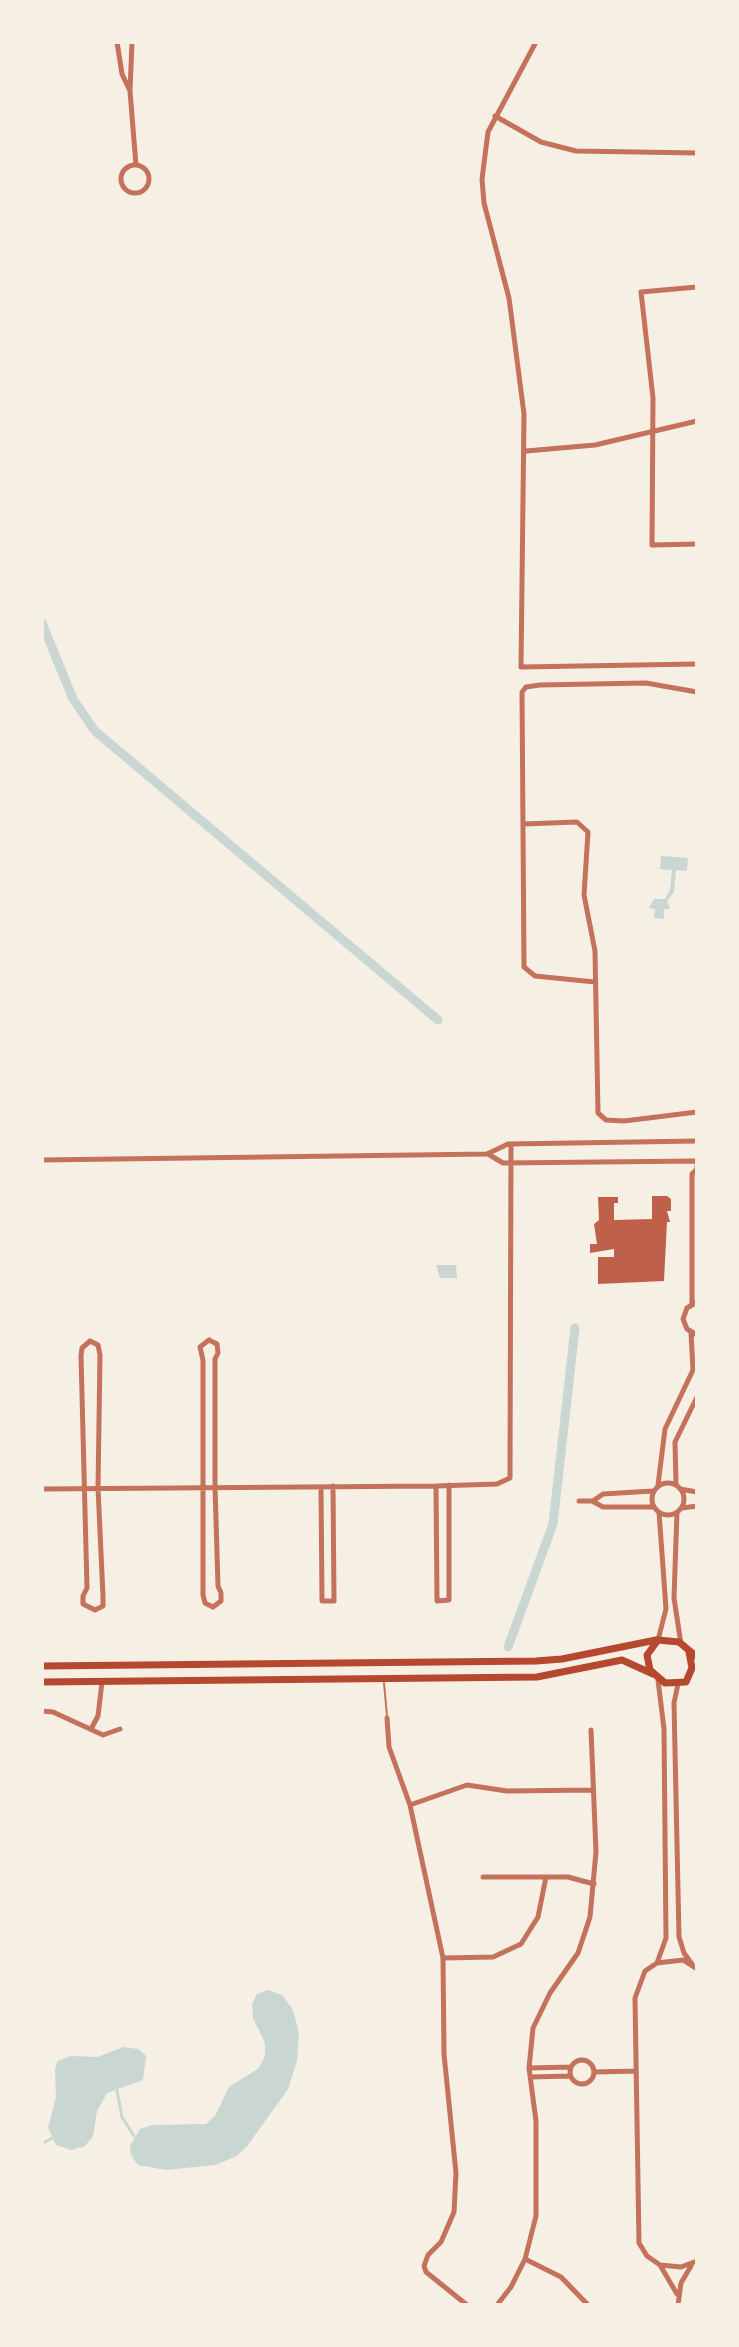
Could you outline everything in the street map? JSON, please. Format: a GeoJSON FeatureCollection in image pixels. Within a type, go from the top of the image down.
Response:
{"type":"FeatureCollection","features":[{"type":"Feature","properties":{"kind":"main road"},"geometry":{"type":"LineString","coordinates":[[42,1666],[536,1661],[671,1639],[697,1657]]}},
{"type":"Feature","properties":{"kind":"main road"},"geometry":{"type":"LineString","coordinates":[[656,1677],[647,1655],[657,1640]]}},
{"type":"Feature","properties":{"kind":"main road"},"geometry":{"type":"LineString","coordinates":[[682,1683],[692,1668],[689,1652]]}},
{"type":"Feature","properties":{"kind":"main road"},"geometry":{"type":"LineString","coordinates":[[42,1682],[537,1677],[622,1660],[656,1677],[682,1683],[697,1680]]}},
{"type":"Feature","properties":{"kind":"street"},"geometry":{"type":"LineString","coordinates":[[117,42],[122,74],[130,91]]}},
{"type":"Feature","properties":{"kind":"street"},"geometry":{"type":"LineString","coordinates":[[132,42],[130,91],[136,165]]}},
{"type":"Feature","properties":{"kind":"street"},"geometry":{"type":"LineString","coordinates":[[536,42],[495,116],[483,155],[482,190],[515,336],[526,451],[521,667],[697,664]]}},
{"type":"Feature","properties":{"kind":"street"},"geometry":{"type":"LineString","coordinates":[[495,116],[541,142],[576,151],[697,153]]}},
{"type":"Feature","properties":{"kind":"street"},"geometry":{"type":"LineString","coordinates":[[136,165],[146,169],[149,180],[143,191],[132,193],[124,188],[121,177],[128,167],[136,165]]}},
{"type":"Feature","properties":{"kind":"street"},"geometry":{"type":"LineString","coordinates":[[697,287],[641,292],[651,367],[654,430],[652,545],[697,544]]}},
{"type":"Feature","properties":{"kind":"street"},"geometry":{"type":"LineString","coordinates":[[526,451],[595,445],[697,421]]}},
{"type":"Feature","properties":{"kind":"street"},"geometry":{"type":"LineString","coordinates":[[595,982],[535,976],[525,970],[521,694],[526,687],[555,684],[657,683],[680,691],[697,692]]}},
{"type":"Feature","properties":{"kind":"street"},"geometry":{"type":"LineString","coordinates":[[523,824],[574,822],[587,830],[584,895],[594,945],[596,1104],[600,1116],[624,1121],[697,1112]]}},
{"type":"Feature","properties":{"kind":"street"},"geometry":{"type":"LineString","coordinates":[[42,1160],[487,1154],[511,1144],[697,1141]]}},
{"type":"Feature","properties":{"kind":"street"},"geometry":{"type":"LineString","coordinates":[[42,1489],[436,1486],[497,1484],[510,1478],[511,1144]]}},
{"type":"Feature","properties":{"kind":"street"},"geometry":{"type":"LineString","coordinates":[[487,1154],[509,1163],[697,1161],[697,1169],[692,1174],[695,1303],[683,1319],[694,1334],[693,1370],[665,1429],[658,1485],[653,1491],[654,1507],[659,1512],[666,1609],[657,1640]]}},
{"type":"Feature","properties":{"kind":"street"},"geometry":{"type":"LineString","coordinates":[[209,1340],[217,1344],[218,1353],[215,1359],[215,1410],[218,1586],[221,1601],[213,1607],[204,1599],[204,1411],[200,1347],[209,1340]]}},
{"type":"Feature","properties":{"kind":"street"},"geometry":{"type":"LineString","coordinates":[[90,1341],[98,1345],[100,1355],[97,1413],[103,1606],[95,1610],[83,1604],[87,1551],[81,1356],[82,1348],[90,1341]]}},
{"type":"Feature","properties":{"kind":"street"},"geometry":{"type":"LineString","coordinates":[[682,1645],[674,1598],[679,1510],[684,1499],[678,1487],[675,1442],[697,1397]]}},
{"type":"Feature","properties":{"kind":"street"},"geometry":{"type":"LineString","coordinates":[[204,1411],[215,1410]]}},
{"type":"Feature","properties":{"kind":"street"},"geometry":{"type":"LineString","coordinates":[[84,1413],[97,1413]]}},
{"type":"Feature","properties":{"kind":"street"},"geometry":{"type":"LineString","coordinates":[[436,1486],[437,1601],[449,1600],[449,1485]]}},
{"type":"Feature","properties":{"kind":"street"},"geometry":{"type":"LineString","coordinates":[[658,1485],[697,1492]]}},
{"type":"Feature","properties":{"kind":"street"},"geometry":{"type":"LineString","coordinates":[[321,1487],[322,1601],[334,1601],[333,1486]]}},
{"type":"Feature","properties":{"kind":"street"},"geometry":{"type":"LineString","coordinates":[[592,1501],[603,1494],[653,1491]]}},
{"type":"Feature","properties":{"kind":"street"},"geometry":{"type":"LineString","coordinates":[[579,1501],[592,1501],[603,1507],[654,1507]]}},
{"type":"Feature","properties":{"kind":"street"},"geometry":{"type":"LineString","coordinates":[[659,1512],[697,1506]]}},
{"type":"Feature","properties":{"kind":"street"},"geometry":{"type":"LineString","coordinates":[[437,1544],[449,1544]]}},
{"type":"Feature","properties":{"kind":"street"},"geometry":{"type":"LineString","coordinates":[[321,1546],[333,1546]]}},
{"type":"Feature","properties":{"kind":"street"},"geometry":{"type":"LineString","coordinates":[[205,1550],[217,1549]]}},
{"type":"Feature","properties":{"kind":"street"},"geometry":{"type":"LineString","coordinates":[[87,1551],[99,1550]]}},
{"type":"Feature","properties":{"kind":"street"},"geometry":{"type":"LineString","coordinates":[[656,1677],[664,1729],[666,1891],[666,1938],[657,1963]]}},
{"type":"Feature","properties":{"kind":"street"},"geometry":{"type":"LineString","coordinates":[[91,1729],[98,1716],[102,1682]]}},
{"type":"Feature","properties":{"kind":"street"},"geometry":{"type":"LineString","coordinates":[[682,1683],[674,1703],[680,1945],[695,1967]]}},
{"type":"Feature","properties":{"kind":"street"},"geometry":{"type":"LineString","coordinates":[[42,1711],[53,1712],[103,1735],[120,1729]]}},
{"type":"Feature","properties":{"kind":"street"},"geometry":{"type":"LineString","coordinates":[[387,1718],[389,1747],[410,1805],[443,1958],[444,2062],[456,2173],[454,2212],[441,2242],[428,2255],[424,2266],[426,2272],[467,2305]]}},
{"type":"Feature","properties":{"kind":"street"},"geometry":{"type":"LineString","coordinates":[[497,2305],[511,2287],[525,2259],[533,2232],[537,2196],[536,2121],[529,2068],[533,2028],[550,1993],[578,1953],[587,1929],[594,1884],[591,1730]]}},
{"type":"Feature","properties":{"kind":"street"},"geometry":{"type":"LineString","coordinates":[[410,1805],[467,1785],[507,1791],[593,1790]]}},
{"type":"Feature","properties":{"kind":"street"},"geometry":{"type":"LineString","coordinates":[[483,1877],[568,1877],[594,1884]]}},
{"type":"Feature","properties":{"kind":"street"},"geometry":{"type":"LineString","coordinates":[[443,1958],[493,1957],[521,1944],[536,1923],[546,1877]]}},
{"type":"Feature","properties":{"kind":"street"},"geometry":{"type":"LineString","coordinates":[[666,1891],[679,1891]]}},
{"type":"Feature","properties":{"kind":"street"},"geometry":{"type":"LineString","coordinates":[[678,2302],[670,2276],[647,2256],[637,2232],[635,1998],[645,1971],[657,1963],[683,1960],[695,1967]]}},
{"type":"Feature","properties":{"kind":"street"},"geometry":{"type":"LineString","coordinates":[[529,2068],[571,2067],[585,2061],[594,2072]]}},
{"type":"Feature","properties":{"kind":"street"},"geometry":{"type":"LineString","coordinates":[[571,2067],[570,2076],[577,2084],[585,2084],[594,2072]]}},
{"type":"Feature","properties":{"kind":"street"},"geometry":{"type":"LineString","coordinates":[[594,2072],[636,2071]]}},
{"type":"Feature","properties":{"kind":"street"},"geometry":{"type":"LineString","coordinates":[[530,2077],[570,2076]]}},
{"type":"Feature","properties":{"kind":"street"},"geometry":{"type":"LineString","coordinates":[[525,2259],[561,2277],[588,2305]]}},
{"type":"Feature","properties":{"kind":"street"},"geometry":{"type":"LineString","coordinates":[[678,2302],[691,2266],[697,2261]]}},
{"type":"Feature","properties":{"kind":"street"},"geometry":{"type":"LineString","coordinates":[[660,2265],[691,2266]]}},
{"type":"Feature","properties":{"kind":"lane"},"geometry":{"type":"LineString","coordinates":[[383,1678],[387,1718]]}},
{"type":"Feature","properties":{"kind":"shaded area"},"geometry":{"type":"Polygon","coordinates":[[[661,856],[688,858],[687,871],[676,870],[674,892],[667,901],[670,909],[664,909],[664,919],[654,918],[655,909],[649,908],[654,899],[665,899],[670,890],[672,870],[660,869],[661,856]]]}},
{"type":"Feature","properties":{"kind":"shaded area"},"geometry":{"type":"Polygon","coordinates":[[[436,1265],[456,1265],[457,1278],[440,1278],[436,1265]]]}},
{"type":"Feature","properties":{"kind":"shaded area"},"geometry":{"type":"Polygon","coordinates":[[[268,1990],[282,1995],[293,2010],[299,2033],[297,2061],[288,2089],[248,2145],[237,2156],[215,2165],[166,2170],[138,2165],[131,2155],[130,2146],[140,2129],[152,2125],[206,2124],[215,2116],[229,2087],[259,2068],[265,2056],[265,2043],[253,2018],[252,2004],[257,1994],[268,1990]]]}},
{"type":"Feature","properties":{"kind":"shaded area"},"geometry":{"type":"Polygon","coordinates":[[[123,2047],[138,2049],[146,2056],[143,2080],[107,2093],[97,2111],[93,2136],[85,2146],[71,2150],[56,2145],[48,2128],[56,2097],[55,2069],[58,2061],[70,2056],[98,2057],[123,2047]]]}},
{"type":"Feature","properties":{"kind":"building"},"geometry":{"type":"Polygon","coordinates":[[[652,1196],[671,1199],[671,1211],[667,1211],[670,1222],[667,1222],[664,1281],[598,1284],[598,1257],[614,1257],[614,1249],[590,1253],[590,1244],[597,1244],[594,1224],[599,1220],[598,1197],[618,1197],[618,1203],[614,1203],[614,1220],[652,1219],[652,1196]]]}},
{"type":"Feature","properties":{"kind":"waterway"},"geometry":{"type":"LineString","coordinates":[[42,623],[73,699],[95,731],[438,1020]]}},
{"type":"Feature","properties":{"kind":"waterway"},"geometry":{"type":"LineString","coordinates":[[508,1647],[553,1524],[575,1328]]}},
{"type":"Feature","properties":{"kind":"waterway"},"geometry":{"type":"LineString","coordinates":[[116,2085],[122,2117],[134,2136]]}},
{"type":"Feature","properties":{"kind":"waterway"},"geometry":{"type":"LineString","coordinates":[[42,2144],[52,2138]]}}]}
